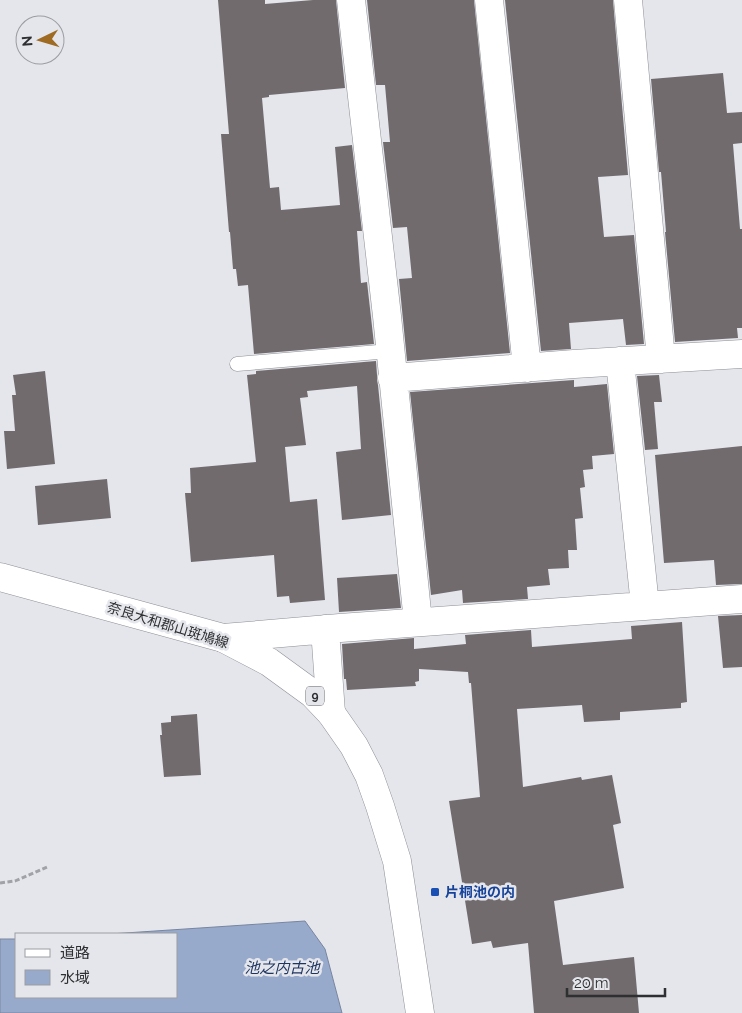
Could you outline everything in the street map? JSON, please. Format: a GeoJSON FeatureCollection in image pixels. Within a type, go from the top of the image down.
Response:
{"type":"FeatureCollection","features":[{"type":"Feature","properties":{"kind":"street"},"geometry":{"type":"LineString","coordinates":[[351,0],[387,316],[418,622]]}},
{"type":"Feature","properties":{"kind":"street"},"geometry":{"type":"LineString","coordinates":[[489,0],[527,368]]}},
{"type":"Feature","properties":{"kind":"street"},"geometry":{"type":"LineString","coordinates":[[628,0],[661,359]]}},
{"type":"Feature","properties":{"kind":"street"},"geometry":{"type":"LineString","coordinates":[[392,378],[742,354]]}},
{"type":"Feature","properties":{"kind":"street"},"geometry":{"type":"LineString","coordinates":[[620,361],[644,606]]}},
{"type":"Feature","properties":{"kind":"street","name":"奈良大和郡山斑鳩線"},"geometry":{"type":"LineString","coordinates":[[0,576],[222,638],[270,662],[314,694],[331,713],[354,746],[369,775],[380,806],[397,861],[420,1013]]}},
{"type":"Feature","properties":{"kind":"street"},"geometry":{"type":"LineString","coordinates":[[222,638],[742,599]]}},
{"type":"Feature","properties":{"kind":"street"},"geometry":{"type":"LineString","coordinates":[[325,629],[331,713]]}},
{"type":"Feature","properties":{"kind":"lane"},"geometry":{"type":"LineString","coordinates":[[237,364],[390,351]]}},
{"type":"Feature","properties":{"kind":"path"},"geometry":{"type":"LineString","coordinates":[[0,882],[15,881],[47,867]]}},
{"type":"Feature","properties":{"kind":"water","name":"池之内古池"},"geometry":{"type":"Polygon","coordinates":[[[305,921],[325,949],[342,1013],[0,1013],[0,939],[15,939],[15,998],[178,998],[178,933],[125,933],[305,921]]]}},
{"type":"Feature","properties":{"kind":"building"},"geometry":{"type":"Polygon","coordinates":[[[218,0],[265,0],[265,4],[336,0],[345,88],[269,95],[269,97],[262,98],[270,188],[279,187],[281,210],[340,205],[335,147],[352,145],[362,231],[357,231],[361,283],[367,282],[374,344],[254,354],[248,285],[238,286],[236,269],[233,269],[229,232],[221,134],[229,134],[218,0]]]}},
{"type":"Feature","properties":{"kind":"building"},"geometry":{"type":"Polygon","coordinates":[[[367,0],[474,0],[510,353],[407,361],[399,279],[412,278],[407,227],[393,228],[383,142],[390,142],[385,85],[376,85],[367,0]]]}},
{"type":"Feature","properties":{"kind":"building"},"geometry":{"type":"Polygon","coordinates":[[[505,0],[613,0],[628,175],[598,177],[604,237],[634,235],[644,344],[626,345],[623,319],[569,323],[571,349],[541,351],[505,0]]]}},
{"type":"Feature","properties":{"kind":"building"},"geometry":{"type":"Polygon","coordinates":[[[723,73],[727,113],[742,112],[742,143],[733,144],[740,229],[742,229],[742,328],[737,328],[738,338],[675,342],[661,172],[659,172],[651,79],[723,73]]]}},
{"type":"Feature","properties":{"kind":"building"},"geometry":{"type":"Polygon","coordinates":[[[376,361],[391,515],[342,520],[336,452],[361,449],[357,386],[307,391],[308,397],[300,398],[306,445],[285,447],[290,502],[317,499],[325,600],[290,603],[289,596],[277,597],[274,555],[191,562],[185,493],[191,493],[190,468],[256,462],[247,375],[256,374],[256,371],[376,361]]]}},
{"type":"Feature","properties":{"kind":"building"},"geometry":{"type":"Polygon","coordinates":[[[45,371],[55,464],[7,469],[4,431],[15,431],[12,395],[16,395],[13,375],[45,371]]]}},
{"type":"Feature","properties":{"kind":"building"},"geometry":{"type":"Polygon","coordinates":[[[659,375],[662,402],[654,402],[658,449],[645,450],[637,376],[659,375]]]}},
{"type":"Feature","properties":{"kind":"building"},"geometry":{"type":"Polygon","coordinates":[[[574,380],[574,387],[607,384],[614,454],[592,456],[593,469],[583,470],[585,487],[580,488],[583,518],[575,519],[577,550],[568,550],[569,568],[548,569],[550,585],[527,587],[528,599],[463,603],[462,590],[431,595],[410,392],[574,380]]]}},
{"type":"Feature","properties":{"kind":"building"},"geometry":{"type":"Polygon","coordinates":[[[742,446],[742,584],[716,585],[714,560],[664,563],[655,455],[742,446]]]}},
{"type":"Feature","properties":{"kind":"building"},"geometry":{"type":"Polygon","coordinates":[[[107,479],[111,518],[38,525],[35,486],[107,479]]]}},
{"type":"Feature","properties":{"kind":"building"},"geometry":{"type":"Polygon","coordinates":[[[397,574],[401,608],[339,612],[337,578],[397,574]]]}},
{"type":"Feature","properties":{"kind":"building"},"geometry":{"type":"Polygon","coordinates":[[[742,615],[742,667],[723,668],[718,616],[742,615]]]}},
{"type":"Feature","properties":{"kind":"building"},"geometry":{"type":"Polygon","coordinates":[[[682,622],[687,702],[681,703],[681,708],[620,712],[620,720],[584,722],[582,705],[517,709],[523,787],[581,777],[582,780],[612,775],[621,823],[613,825],[624,888],[554,901],[563,965],[634,957],[639,1013],[534,1013],[528,943],[493,948],[491,941],[472,944],[449,801],[480,797],[471,683],[469,683],[468,672],[419,669],[419,681],[415,682],[416,686],[347,690],[346,679],[344,679],[342,644],[414,638],[414,649],[466,644],[465,635],[531,630],[532,647],[632,639],[631,626],[682,622]]]}},
{"type":"Feature","properties":{"kind":"building"},"geometry":{"type":"Polygon","coordinates":[[[197,714],[201,775],[164,777],[160,735],[162,735],[161,723],[171,722],[171,716],[197,714]]]}},
{"type":"Feature","properties":{"kind":"place","name":"片桐池の内"},"geometry":{"type":"Point","coordinates":[435,892]}}]}
